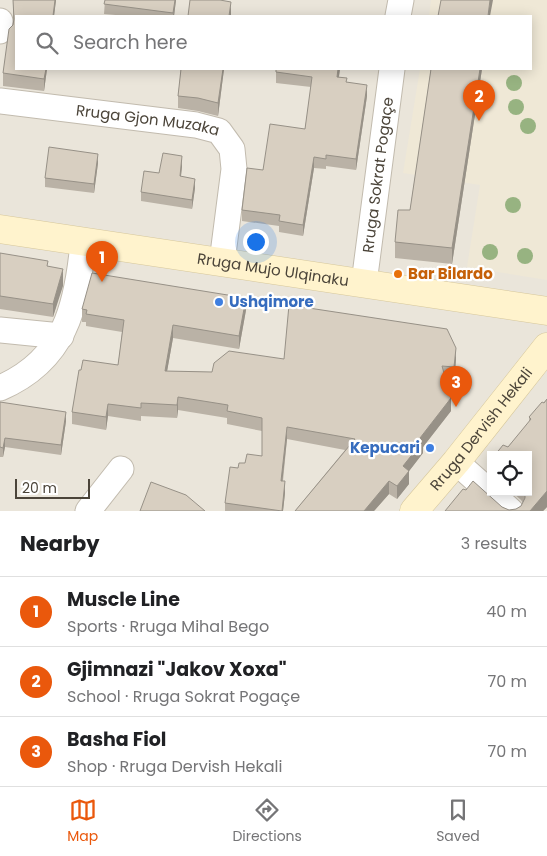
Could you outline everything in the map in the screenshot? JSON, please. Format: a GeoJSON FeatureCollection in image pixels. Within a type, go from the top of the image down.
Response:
{"type":"FeatureCollection","features":[{"type":"Feature","properties":{"kind":"main road","name":"Rruga Mujo Ulqinaku"},"geometry":{"type":"LineString","coordinates":[[0,229],[547,311]]}},
{"type":"Feature","properties":{"kind":"main road","name":"Rruga Dervish Hekali"},"geometry":{"type":"LineString","coordinates":[[414,511],[456,462],[547,347]]}},
{"type":"Feature","properties":{"kind":"street"},"geometry":{"type":"LineString","coordinates":[[398,15],[401,0]]}},
{"type":"Feature","properties":{"kind":"street"},"geometry":{"type":"LineString","coordinates":[[0,21],[0,31]]}},
{"type":"Feature","properties":{"kind":"street","name":"Rruga Sokrat Pogaçe"},"geometry":{"type":"LineString","coordinates":[[364,283],[392,70]]}},
{"type":"Feature","properties":{"kind":"street","name":"Rruga Gjon Muzaka"},"geometry":{"type":"LineString","coordinates":[[0,101],[196,125],[219,131],[232,149],[234,168],[222,262]]}},
{"type":"Feature","properties":{"kind":"street"},"geometry":{"type":"LineString","coordinates":[[0,388],[26,374],[41,362],[61,336],[69,319],[80,277],[83,242]]}},
{"type":"Feature","properties":{"kind":"street"},"geometry":{"type":"LineString","coordinates":[[0,330],[61,336]]}},
{"type":"Feature","properties":{"kind":"street"},"geometry":{"type":"LineString","coordinates":[[456,462],[511,511]]}},
{"type":"Feature","properties":{"kind":"street"},"geometry":{"type":"LineString","coordinates":[[88,511],[121,469]]}},
{"type":"Feature","properties":{"kind":"shaded area"},"geometry":{"type":"Polygon","coordinates":[[[0,0],[547,0],[547,511],[0,511],[0,0]]]}},
{"type":"Feature","properties":{"kind":"shaded area"},"geometry":{"type":"Polygon","coordinates":[[[431,0],[547,0],[547,280],[467,267],[480,185],[403,173],[420,70],[532,70],[532,15],[429,15],[431,0]]]}},
{"type":"Feature","properties":{"kind":"building"},"geometry":{"type":"Polygon","coordinates":[[[13,0],[55,0],[53,15],[15,15],[15,70],[46,70],[44,79],[3,73],[9,29],[13,25],[13,0]]]}},
{"type":"Feature","properties":{"kind":"building"},"geometry":{"type":"Polygon","coordinates":[[[105,0],[175,0],[173,13],[104,4],[105,0]]]}},
{"type":"Feature","properties":{"kind":"building"},"geometry":{"type":"Polygon","coordinates":[[[190,0],[231,2],[229,15],[188,15],[190,0]]]}},
{"type":"Feature","properties":{"kind":"building"},"geometry":{"type":"Polygon","coordinates":[[[441,0],[490,0],[488,15],[438,15],[441,0]]]}},
{"type":"Feature","properties":{"kind":"building"},"geometry":{"type":"Polygon","coordinates":[[[181,70],[223,70],[218,103],[178,96],[181,70]]]}},
{"type":"Feature","properties":{"kind":"building"},"geometry":{"type":"Polygon","coordinates":[[[276,70],[338,70],[337,77],[347,78],[346,82],[367,85],[356,159],[326,155],[326,159],[314,157],[303,225],[279,221],[280,215],[242,210],[247,168],[263,170],[270,124],[305,129],[312,77],[276,72],[276,70]]]}},
{"type":"Feature","properties":{"kind":"building"},"geometry":{"type":"Polygon","coordinates":[[[431,70],[480,70],[452,248],[395,242],[398,210],[410,210],[431,70]]]}},
{"type":"Feature","properties":{"kind":"building"},"geometry":{"type":"Polygon","coordinates":[[[49,147],[98,154],[94,184],[45,178],[49,147]]]}},
{"type":"Feature","properties":{"kind":"building"},"geometry":{"type":"Polygon","coordinates":[[[163,153],[182,156],[180,176],[195,179],[192,200],[141,192],[144,171],[159,173],[163,153]]]}},
{"type":"Feature","properties":{"kind":"building"},"geometry":{"type":"Polygon","coordinates":[[[0,253],[48,261],[47,266],[63,269],[53,304],[0,296],[0,253]]]}},
{"type":"Feature","properties":{"kind":"building"},"geometry":{"type":"Polygon","coordinates":[[[92,273],[246,298],[239,336],[173,325],[165,371],[212,372],[214,363],[229,351],[284,359],[289,305],[447,329],[456,348],[454,367],[442,366],[451,398],[420,438],[423,441],[403,466],[409,471],[397,486],[389,481],[364,511],[295,511],[355,439],[287,427],[281,481],[285,481],[282,511],[225,503],[230,467],[238,468],[239,463],[245,463],[247,454],[262,456],[262,418],[227,411],[228,405],[178,397],[177,405],[141,403],[141,408],[108,404],[106,417],[72,412],[79,370],[81,370],[83,360],[118,365],[124,320],[86,314],[87,310],[82,309],[92,273]]]}},
{"type":"Feature","properties":{"kind":"building"},"geometry":{"type":"Polygon","coordinates":[[[547,399],[547,491],[530,511],[445,511],[463,489],[466,490],[473,481],[487,494],[487,496],[509,510],[521,506],[525,496],[532,496],[532,451],[498,451],[503,445],[508,447],[531,419],[529,417],[542,402],[544,403],[547,399]]]}},
{"type":"Feature","properties":{"kind":"building"},"geometry":{"type":"Polygon","coordinates":[[[0,402],[66,412],[61,445],[5,438],[3,448],[0,447],[0,402]]]}},
{"type":"Feature","properties":{"kind":"building"},"geometry":{"type":"Polygon","coordinates":[[[151,482],[186,495],[205,511],[140,511],[151,482]]]}},
{"type":"Feature","properties":{"kind":"place","name":"Gjimnazi \"Jakov Xoxa\""},"geometry":{"type":"Point","coordinates":[479,121]}},
{"type":"Feature","properties":{"kind":"place","name":"Bar Bilardo"},"geometry":{"type":"Point","coordinates":[398,274]}},
{"type":"Feature","properties":{"kind":"place","name":"Muscle Line"},"geometry":{"type":"Point","coordinates":[102,282]}},
{"type":"Feature","properties":{"kind":"place","name":"Ushqimore"},"geometry":{"type":"Point","coordinates":[219,302]}},
{"type":"Feature","properties":{"kind":"place","name":"Basha Fiol"},"geometry":{"type":"Point","coordinates":[456,407]}},
{"type":"Feature","properties":{"kind":"place","name":"Kepucari"},"geometry":{"type":"Point","coordinates":[430,448]}}]}
